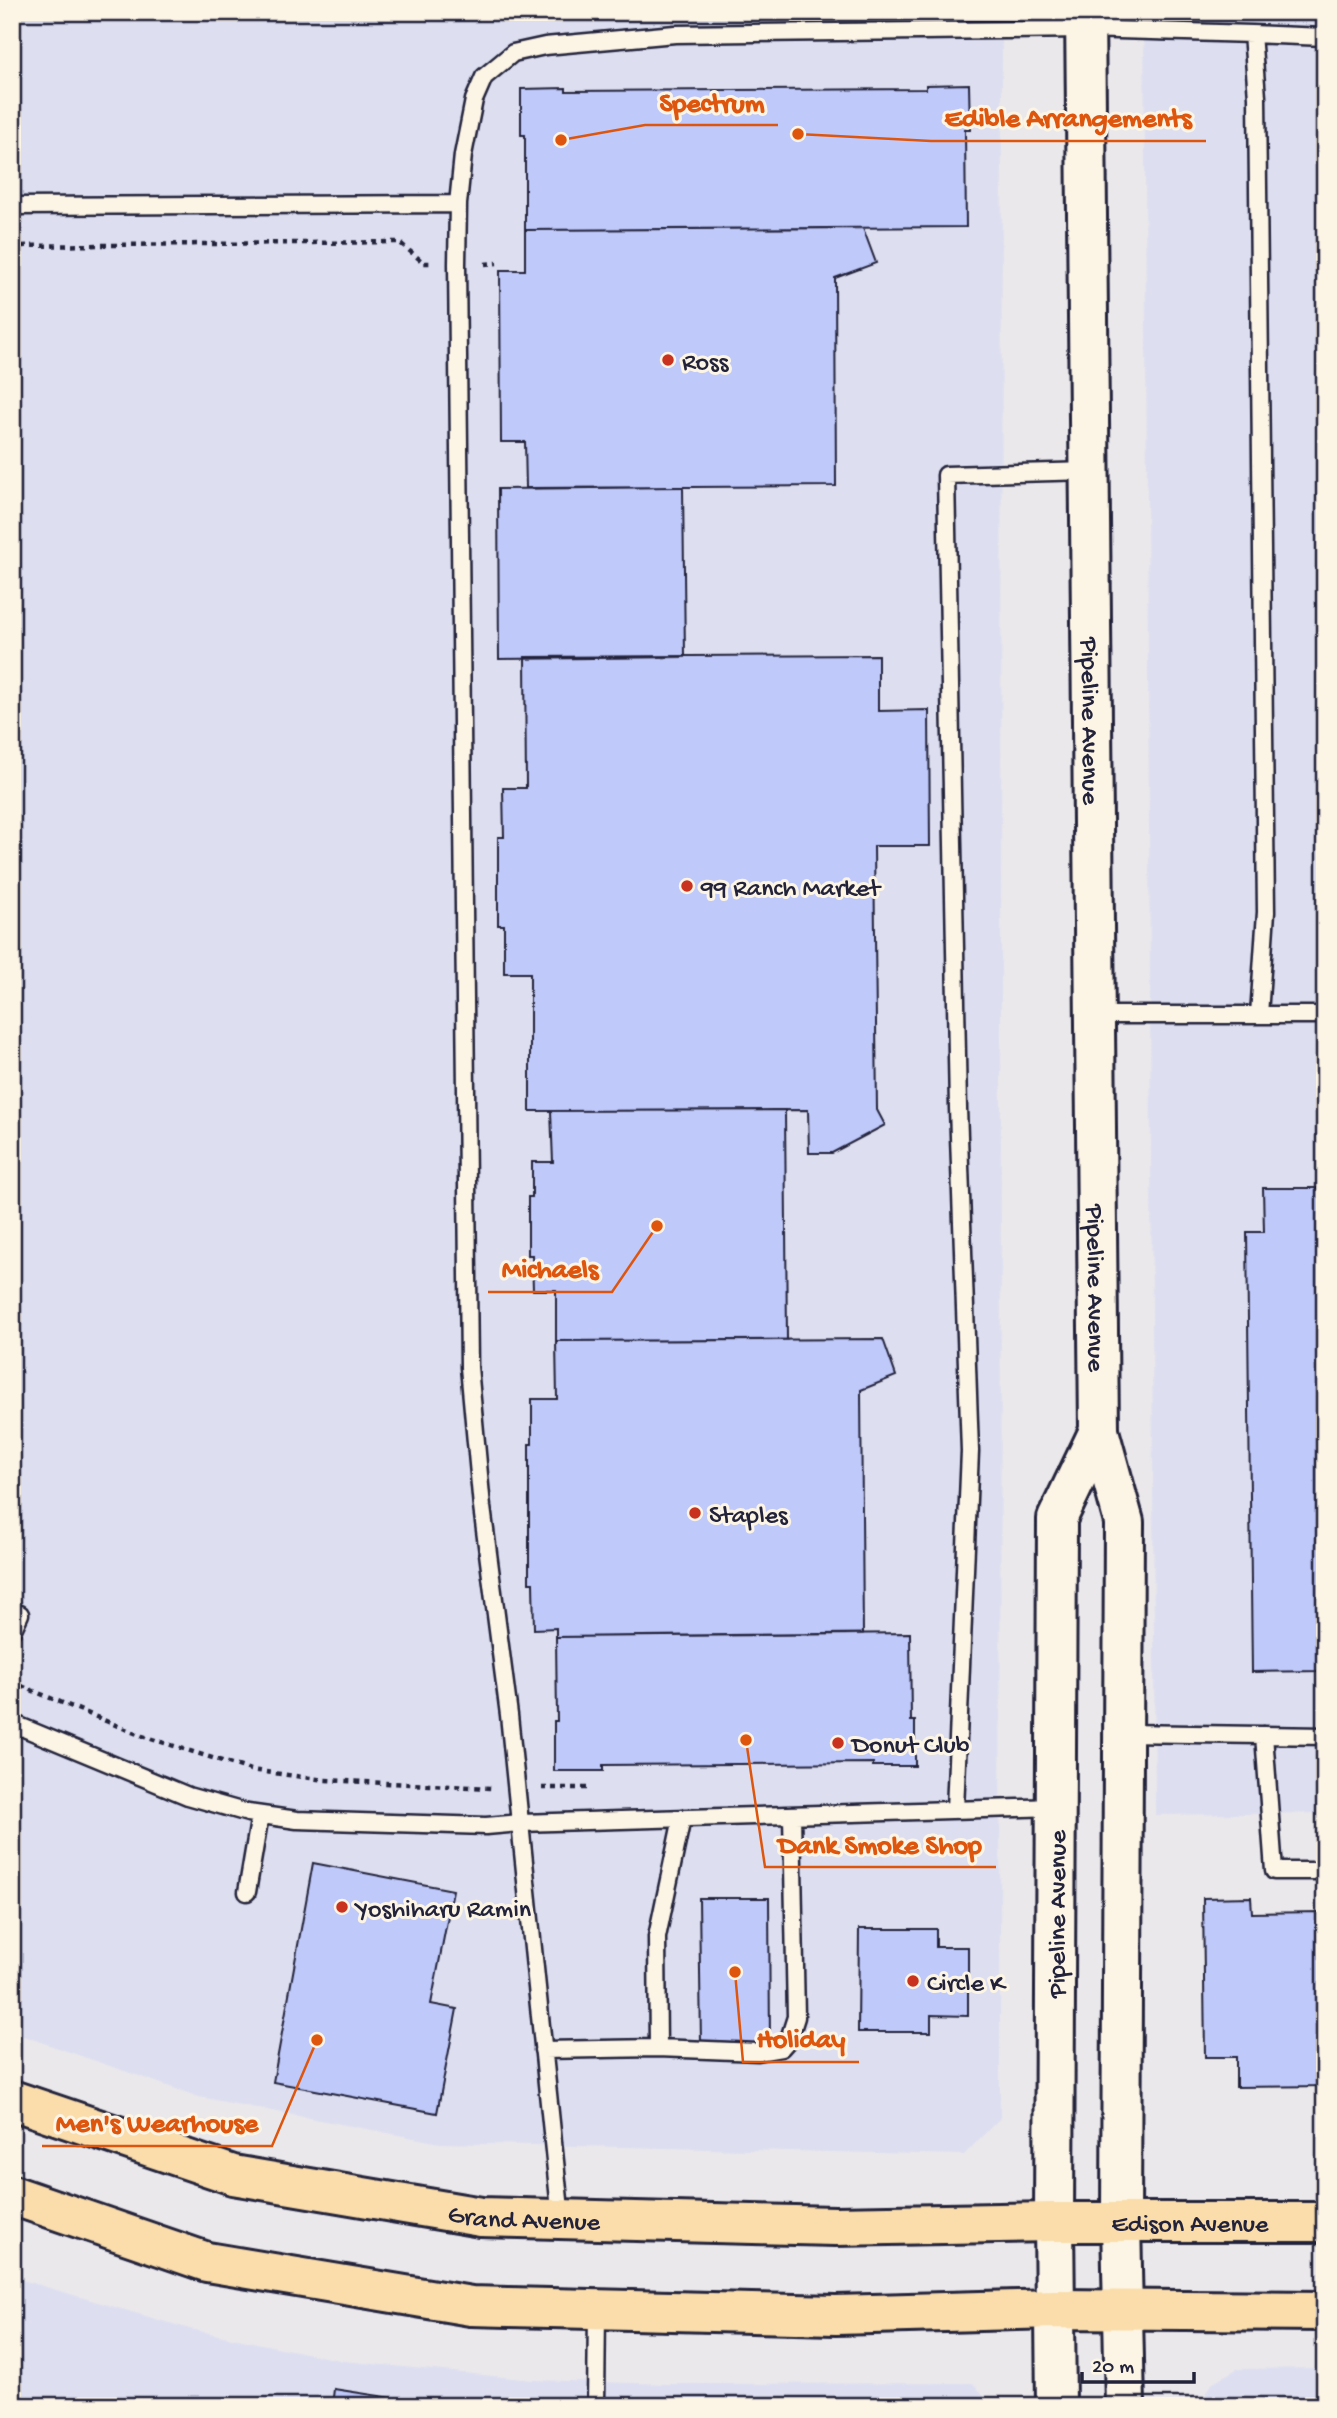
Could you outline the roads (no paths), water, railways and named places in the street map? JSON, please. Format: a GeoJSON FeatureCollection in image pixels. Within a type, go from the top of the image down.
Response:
{"type":"FeatureCollection","features":[{"type":"Feature","properties":{"kind":"main road","name":"Pipeline Avenue"},"geometry":{"type":"LineString","coordinates":[[1085,21],[1098,1431],[1124,1522],[1121,2222],[1125,2406]]}},
{"type":"Feature","properties":{"kind":"main road","name":"Pipeline Avenue"},"geometry":{"type":"LineString","coordinates":[[1056,2406],[1054,2222],[1057,1519],[1098,1431]]}},
{"type":"Feature","properties":{"kind":"main road","name":"Grand Avenue"},"geometry":{"type":"LineString","coordinates":[[12,2100],[233,2175],[481,2217],[835,2225],[1054,2222]]}},
{"type":"Feature","properties":{"kind":"main road"},"geometry":{"type":"LineString","coordinates":[[12,2195],[207,2262],[471,2306],[836,2315],[1055,2309],[1325,2311]]}},
{"type":"Feature","properties":{"kind":"main road","name":"Edison Avenue"},"geometry":{"type":"LineString","coordinates":[[1054,2222],[1325,2222]]}},
{"type":"Feature","properties":{"kind":"lane"},"geometry":{"type":"LineString","coordinates":[[561,2219],[517,1788],[482,1507],[469,1367],[457,264],[458,204],[463,155],[474,100],[484,77],[513,53],[545,46],[676,34],[1085,21],[1325,37]]}},
{"type":"Feature","properties":{"kind":"lane"},"geometry":{"type":"LineString","coordinates":[[1252,34],[1257,97],[1266,912],[1259,1015]]}},
{"type":"Feature","properties":{"kind":"lane"},"geometry":{"type":"LineString","coordinates":[[12,206],[458,204]]}},
{"type":"Feature","properties":{"kind":"lane"},"geometry":{"type":"LineString","coordinates":[[955,1810],[970,1451],[958,1108],[946,475],[1090,471]]}},
{"type":"Feature","properties":{"kind":"lane"},"geometry":{"type":"LineString","coordinates":[[1095,1015],[1325,1015]]}},
{"type":"Feature","properties":{"kind":"lane"},"geometry":{"type":"LineString","coordinates":[[12,1631],[20,1614]]}},
{"type":"Feature","properties":{"kind":"lane"},"geometry":{"type":"LineString","coordinates":[[12,1723],[188,1796],[260,1815],[297,1820],[486,1826],[1055,1807]]}},
{"type":"Feature","properties":{"kind":"lane"},"geometry":{"type":"LineString","coordinates":[[1123,1733],[1325,1736]]}},
{"type":"Feature","properties":{"kind":"lane"},"geometry":{"type":"LineString","coordinates":[[1264,1735],[1273,1871],[1325,1871]]}},
{"type":"Feature","properties":{"kind":"lane"},"geometry":{"type":"LineString","coordinates":[[247,1892],[260,1815]]}},
{"type":"Feature","properties":{"kind":"lane"},"geometry":{"type":"LineString","coordinates":[[543,2050],[658,2048],[758,2052],[781,2048],[789,2039],[796,2017],[792,1815]]}},
{"type":"Feature","properties":{"kind":"lane"},"geometry":{"type":"LineString","coordinates":[[658,2048],[657,1937],[682,1818]]}},
{"type":"Feature","properties":{"kind":"lane"},"geometry":{"type":"LineString","coordinates":[[596,2406],[597,2309]]}},
{"type":"Feature","properties":{"kind":"place","name":"Edible Arrangements"},"geometry":{"type":"Point","coordinates":[798,134]}},
{"type":"Feature","properties":{"kind":"place","name":"Spectrum"},"geometry":{"type":"Point","coordinates":[561,140]}},
{"type":"Feature","properties":{"kind":"place","name":"Ross"},"geometry":{"type":"Point","coordinates":[668,360]}},
{"type":"Feature","properties":{"kind":"place","name":"99 Ranch Market"},"geometry":{"type":"Point","coordinates":[687,886]}},
{"type":"Feature","properties":{"kind":"place","name":"Michaels"},"geometry":{"type":"Point","coordinates":[657,1226]}},
{"type":"Feature","properties":{"kind":"place","name":"Staples"},"geometry":{"type":"Point","coordinates":[695,1513]}},
{"type":"Feature","properties":{"kind":"place","name":"Dank Smoke Shop"},"geometry":{"type":"Point","coordinates":[746,1740]}},
{"type":"Feature","properties":{"kind":"place","name":"Donut Club"},"geometry":{"type":"Point","coordinates":[838,1743]}},
{"type":"Feature","properties":{"kind":"place","name":"Yoshiharu Ramin"},"geometry":{"type":"Point","coordinates":[342,1907]}},
{"type":"Feature","properties":{"kind":"place","name":"Holiday"},"geometry":{"type":"Point","coordinates":[735,1972]}},
{"type":"Feature","properties":{"kind":"place","name":"Circle K"},"geometry":{"type":"Point","coordinates":[913,1981]}},
{"type":"Feature","properties":{"kind":"place","name":"Men's Wearhouse"},"geometry":{"type":"Point","coordinates":[317,2040]}}]}
